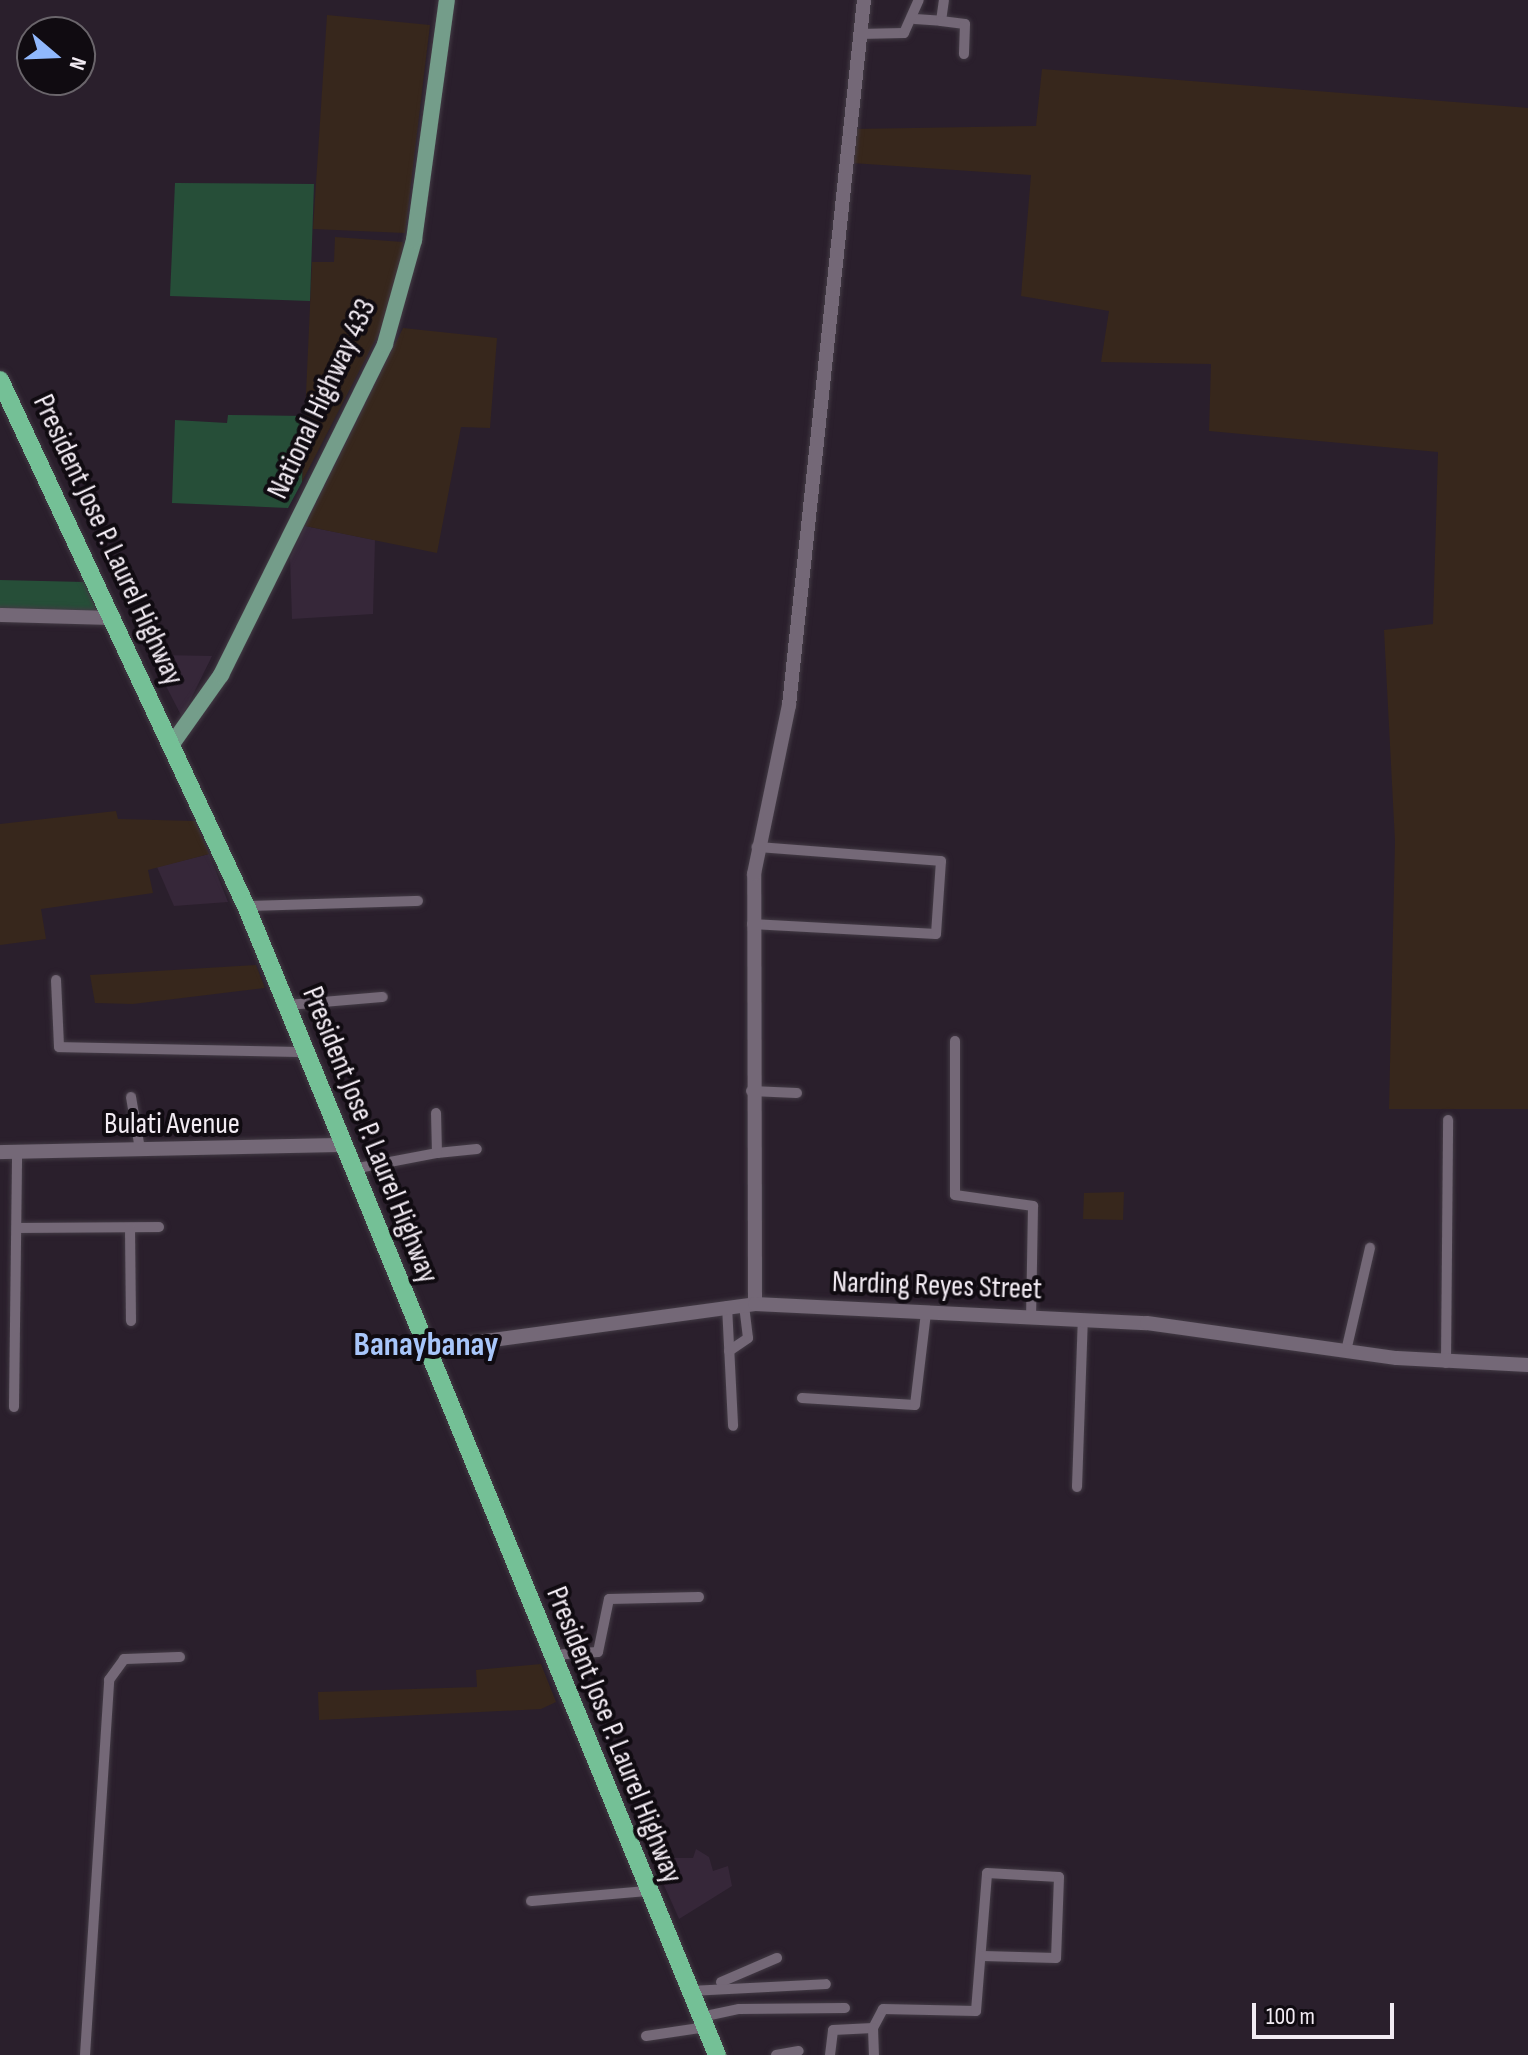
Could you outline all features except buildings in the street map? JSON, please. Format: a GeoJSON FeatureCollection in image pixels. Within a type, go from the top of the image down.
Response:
{"type":"FeatureCollection","features":[{"type":"Feature","properties":{"kind":"highway","name":"President Jose P. Laurel Highway"},"geometry":{"type":"LineString","coordinates":[[0,380],[114,618],[246,906],[717,2055]]}},
{"type":"Feature","properties":{"kind":"main road","name":"National Highway 433"},"geometry":{"type":"LineString","coordinates":[[172,744],[221,675],[385,344],[414,240],[447,0]]}},
{"type":"Feature","properties":{"kind":"street"},"geometry":{"type":"LineString","coordinates":[[729,1351],[748,1338],[752,924],[757,847],[789,705],[864,0]]}},
{"type":"Feature","properties":{"kind":"street"},"geometry":{"type":"LineString","coordinates":[[859,34],[892,37],[915,19],[919,0]]}},
{"type":"Feature","properties":{"kind":"street"},"geometry":{"type":"LineString","coordinates":[[941,21],[944,0]]}},
{"type":"Feature","properties":{"kind":"street"},"geometry":{"type":"LineString","coordinates":[[915,19],[965,24],[964,54]]}},
{"type":"Feature","properties":{"kind":"street"},"geometry":{"type":"LineString","coordinates":[[0,615],[114,618]]}},
{"type":"Feature","properties":{"kind":"street"},"geometry":{"type":"LineString","coordinates":[[752,924],[936,934],[941,861],[757,847]]}},
{"type":"Feature","properties":{"kind":"street"},"geometry":{"type":"LineString","coordinates":[[246,906],[418,901]]}},
{"type":"Feature","properties":{"kind":"street"},"geometry":{"type":"LineString","coordinates":[[56,980],[59,1047],[306,1052]]}},
{"type":"Feature","properties":{"kind":"street"},"geometry":{"type":"LineString","coordinates":[[287,1005],[383,997]]}},
{"type":"Feature","properties":{"kind":"street"},"geometry":{"type":"LineString","coordinates":[[955,1041],[955,1195],[1033,1206],[1031,1316]]}},
{"type":"Feature","properties":{"kind":"street"},"geometry":{"type":"LineString","coordinates":[[749,1091],[797,1093]]}},
{"type":"Feature","properties":{"kind":"street"},"geometry":{"type":"LineString","coordinates":[[131,1097],[140,1149]]}},
{"type":"Feature","properties":{"kind":"street"},"geometry":{"type":"LineString","coordinates":[[436,1113],[437,1153]]}},
{"type":"Feature","properties":{"kind":"street"},"geometry":{"type":"LineString","coordinates":[[1446,1363],[1448,1120]]}},
{"type":"Feature","properties":{"kind":"street","name":"Bulati Avenue"},"geometry":{"type":"LineString","coordinates":[[0,1152],[343,1145]]}},
{"type":"Feature","properties":{"kind":"street"},"geometry":{"type":"LineString","coordinates":[[353,1169],[437,1153],[477,1149]]}},
{"type":"Feature","properties":{"kind":"street"},"geometry":{"type":"LineString","coordinates":[[14,1407],[19,1228],[17,1152]]}},
{"type":"Feature","properties":{"kind":"street"},"geometry":{"type":"LineString","coordinates":[[19,1228],[159,1227]]}},
{"type":"Feature","properties":{"kind":"street"},"geometry":{"type":"LineString","coordinates":[[130,1228],[131,1321]]}},
{"type":"Feature","properties":{"kind":"street"},"geometry":{"type":"LineString","coordinates":[[1346,1351],[1370,1248]]}},
{"type":"Feature","properties":{"kind":"street","name":"Narding Reyes Street"},"geometry":{"type":"LineString","coordinates":[[427,1349],[749,1304],[1083,1319],[1275,1336],[1346,1351],[1446,1363],[1528,1365]]}},
{"type":"Feature","properties":{"kind":"street"},"geometry":{"type":"LineString","coordinates":[[727,1306],[733,1426]]}},
{"type":"Feature","properties":{"kind":"street"},"geometry":{"type":"LineString","coordinates":[[802,1398],[915,1405],[926,1313]]}},
{"type":"Feature","properties":{"kind":"street"},"geometry":{"type":"LineString","coordinates":[[1077,1487],[1083,1319]]}},
{"type":"Feature","properties":{"kind":"street"},"geometry":{"type":"LineString","coordinates":[[551,1655],[598,1652],[609,1599],[699,1597]]}},
{"type":"Feature","properties":{"kind":"street"},"geometry":{"type":"LineString","coordinates":[[85,2055],[109,1680],[124,1659],[180,1657]]}},
{"type":"Feature","properties":{"kind":"street"},"geometry":{"type":"LineString","coordinates":[[874,2055],[873,2028],[883,2009],[976,2011],[983,1956],[987,1873],[1059,1877],[1056,1958],[983,1956]]}},
{"type":"Feature","properties":{"kind":"street"},"geometry":{"type":"LineString","coordinates":[[531,1901],[648,1891]]}},
{"type":"Feature","properties":{"kind":"street"},"geometry":{"type":"LineString","coordinates":[[688,1988],[729,1982],[777,1958]]}},
{"type":"Feature","properties":{"kind":"street"},"geometry":{"type":"LineString","coordinates":[[688,1988],[826,1984]]}},
{"type":"Feature","properties":{"kind":"street"},"geometry":{"type":"LineString","coordinates":[[646,2036],[704,2022],[739,2009],[845,2008]]}},
{"type":"Feature","properties":{"kind":"street"},"geometry":{"type":"LineString","coordinates":[[830,2055],[833,2030],[873,2028]]}},
{"type":"Feature","properties":{"kind":"street"},"geometry":{"type":"LineString","coordinates":[[776,2055],[799,2051]]}},
{"type":"Feature","properties":{"kind":"shaded area"},"geometry":{"type":"Polygon","coordinates":[[[327,15],[430,25],[405,233],[313,229],[327,15]]]}},
{"type":"Feature","properties":{"kind":"shaded area"},"geometry":{"type":"Polygon","coordinates":[[[1042,69],[1528,108],[1528,1109],[1389,1109],[1395,841],[1384,630],[1433,624],[1438,452],[1209,431],[1211,364],[1101,362],[1109,311],[1021,296],[1031,175],[852,163],[854,129],[1036,126],[1042,69]]]}},
{"type":"Feature","properties":{"kind":"shaded area"},"geometry":{"type":"Polygon","coordinates":[[[335,237],[403,242],[399,277],[384,323],[302,482],[312,262],[334,262],[335,237]]]}},
{"type":"Feature","properties":{"kind":"shaded area"},"geometry":{"type":"Polygon","coordinates":[[[403,328],[497,338],[490,428],[461,427],[437,553],[305,526],[403,328]]]}},
{"type":"Feature","properties":{"kind":"shaded area"},"geometry":{"type":"Polygon","coordinates":[[[305,526],[375,540],[373,614],[292,619],[290,558],[305,526]]]}},
{"type":"Feature","properties":{"kind":"shaded area"},"geometry":{"type":"Polygon","coordinates":[[[161,655],[212,656],[182,717],[152,659],[161,655]]]}},
{"type":"Feature","properties":{"kind":"shaded area"},"geometry":{"type":"Polygon","coordinates":[[[116,811],[118,819],[195,821],[209,854],[148,870],[153,893],[41,909],[46,939],[0,945],[0,824],[116,811]]]}},
{"type":"Feature","properties":{"kind":"shaded area"},"geometry":{"type":"Polygon","coordinates":[[[209,854],[228,902],[174,906],[157,867],[209,854]]]}},
{"type":"Feature","properties":{"kind":"shaded area"},"geometry":{"type":"Polygon","coordinates":[[[256,965],[265,988],[133,1004],[95,1003],[90,975],[256,965]]]}},
{"type":"Feature","properties":{"kind":"shaded area"},"geometry":{"type":"Polygon","coordinates":[[[1124,1192],[1123,1220],[1083,1219],[1084,1193],[1124,1192]]]}},
{"type":"Feature","properties":{"kind":"shaded area"},"geometry":{"type":"Polygon","coordinates":[[[541,1664],[556,1702],[541,1709],[319,1720],[318,1692],[477,1687],[476,1670],[541,1664]]]}},
{"type":"Feature","properties":{"kind":"shaded area"},"geometry":{"type":"Polygon","coordinates":[[[696,1849],[709,1857],[713,1871],[728,1866],[732,1886],[679,1919],[652,1858],[693,1858],[696,1849]]]}},
{"type":"Feature","properties":{"kind":"green space"},"geometry":{"type":"Polygon","coordinates":[[[175,183],[314,184],[310,301],[170,296],[175,183]]]}},
{"type":"Feature","properties":{"kind":"green space"},"geometry":{"type":"Polygon","coordinates":[[[228,415],[304,416],[302,482],[288,508],[172,503],[175,420],[227,423],[228,415]]]}},
{"type":"Feature","properties":{"kind":"green space"},"geometry":{"type":"Polygon","coordinates":[[[0,580],[85,582],[99,616],[0,612],[0,580]]]}},
{"type":"Feature","properties":{"kind":"district","name":"Banaybanay"},"geometry":{"type":"Point","coordinates":[426,1345]}}]}
